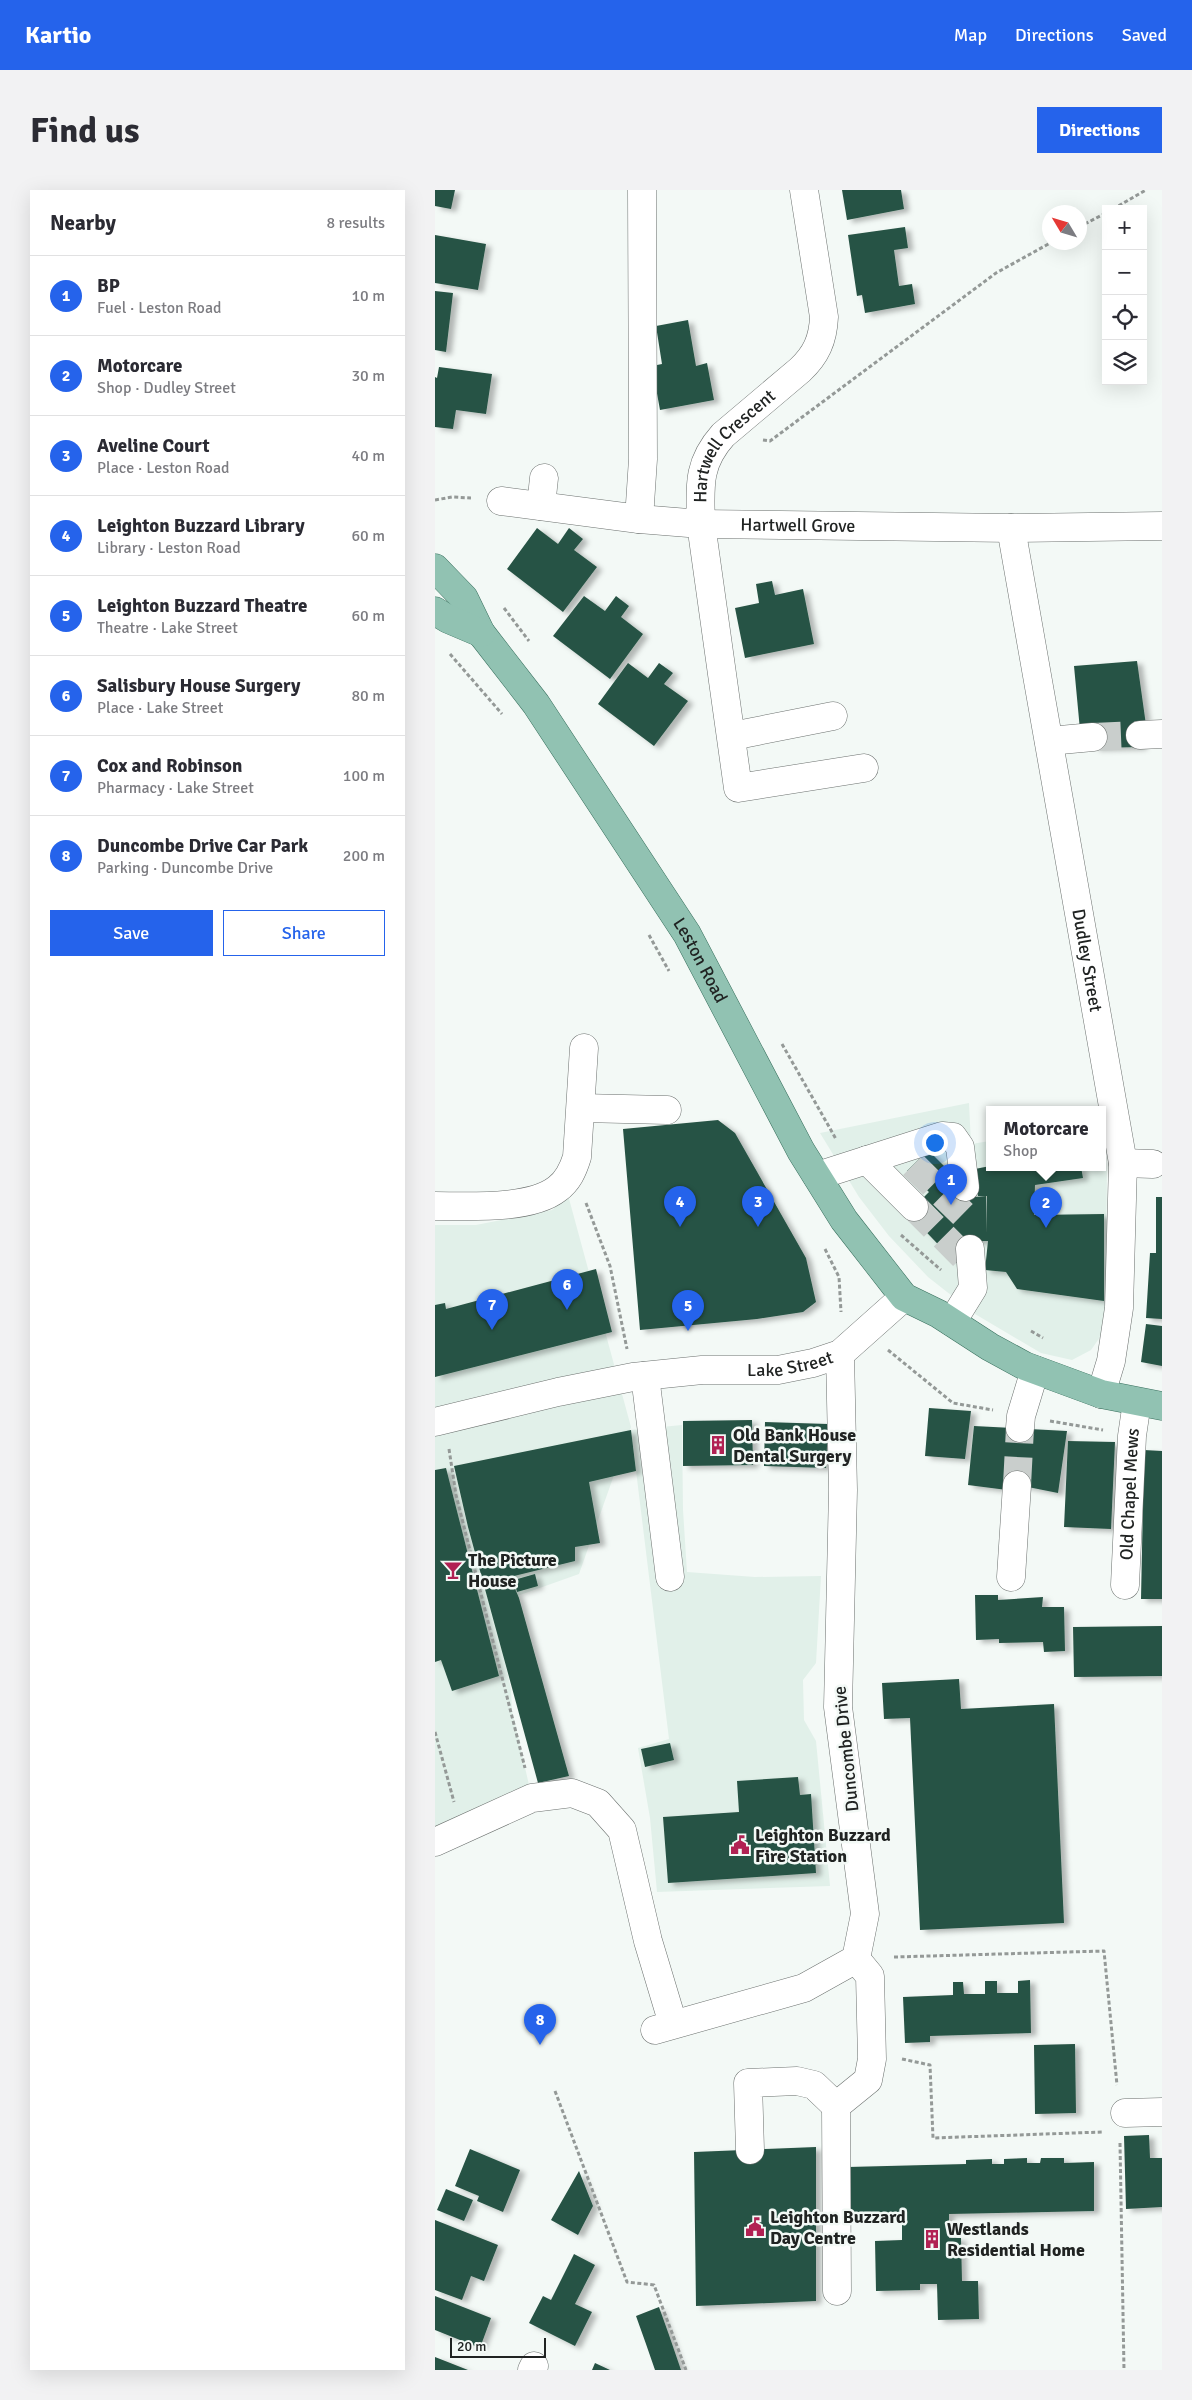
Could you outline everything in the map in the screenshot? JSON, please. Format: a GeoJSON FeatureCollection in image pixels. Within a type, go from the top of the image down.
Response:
{"type":"FeatureCollection","features":[{"type":"Feature","properties":{"kind":"main road","name":"Leston Road"},"geometry":{"type":"LineString","coordinates":[[435,568],[464,598],[481,632],[536,704],[687,934],[817,1176],[844,1220],[904,1297]]}},
{"type":"Feature","properties":{"kind":"main road"},"geometry":{"type":"LineString","coordinates":[[435,611],[448,619],[481,632]]}},
{"type":"Feature","properties":{"kind":"main road"},"geometry":{"type":"LineString","coordinates":[[904,1297],[939,1314],[990,1347],[1035,1370],[1101,1394],[1149,1404]]}},
{"type":"Feature","properties":{"kind":"street"},"geometry":{"type":"LineString","coordinates":[[639,519],[643,459],[642,190]]}},
{"type":"Feature","properties":{"kind":"street","name":"Hartwell Crescent"},"geometry":{"type":"LineString","coordinates":[[501,500],[639,519],[701,524],[701,472],[713,447],[723,435],[811,360],[819,346],[823,332],[824,317],[805,190]]}},
{"type":"Feature","properties":{"kind":"street"},"geometry":{"type":"LineString","coordinates":[[541,506],[544,478]]}},
{"type":"Feature","properties":{"kind":"street"},"geometry":{"type":"LineString","coordinates":[[701,524],[738,788],[864,768]]}},
{"type":"Feature","properties":{"kind":"street","name":"Hartwell Grove"},"geometry":{"type":"LineString","coordinates":[[701,524],[1011,528],[1162,526]]}},
{"type":"Feature","properties":{"kind":"street","name":"Dudley Street"},"geometry":{"type":"LineString","coordinates":[[1011,528],[1123,1163],[1119,1308],[1111,1361],[1101,1394]]}},
{"type":"Feature","properties":{"kind":"street"},"geometry":{"type":"LineString","coordinates":[[732,736],[833,716]]}},
{"type":"Feature","properties":{"kind":"street"},"geometry":{"type":"LineString","coordinates":[[1049,741],[1093,738]]}},
{"type":"Feature","properties":{"kind":"street"},"geometry":{"type":"LineString","coordinates":[[435,1206],[473,1206],[537,1199],[556,1190],[573,1170],[577,1157],[584,1048]]}},
{"type":"Feature","properties":{"kind":"street"},"geometry":{"type":"LineString","coordinates":[[581,1108],[667,1110]]}},
{"type":"Feature","properties":{"kind":"street"},"geometry":{"type":"LineString","coordinates":[[817,1176],[893,1156],[942,1136],[953,1137],[961,1148],[965,1187]]}},
{"type":"Feature","properties":{"kind":"street"},"geometry":{"type":"LineString","coordinates":[[893,1156],[919,1202]]}},
{"type":"Feature","properties":{"kind":"street"},"geometry":{"type":"LineString","coordinates":[[1123,1163],[1153,1164]]}},
{"type":"Feature","properties":{"kind":"street"},"geometry":{"type":"LineString","coordinates":[[952,1322],[973,1288],[968,1257]]}},
{"type":"Feature","properties":{"kind":"street","name":"Lake Street"},"geometry":{"type":"LineString","coordinates":[[440,1421],[558,1392],[639,1376],[702,1370],[778,1370],[813,1363],[841,1354],[904,1297]]}},
{"type":"Feature","properties":{"kind":"street","name":"Duncombe Drive"},"geometry":{"type":"LineString","coordinates":[[841,1354],[843,1490],[838,1707],[865,1914],[856,1959]]}},
{"type":"Feature","properties":{"kind":"street"},"geometry":{"type":"LineString","coordinates":[[1020,1428],[1021,1416],[1035,1370]]}},
{"type":"Feature","properties":{"kind":"street"},"geometry":{"type":"LineString","coordinates":[[639,1376],[670,1577]]}},
{"type":"Feature","properties":{"kind":"street","name":"Old Chapel Mews"},"geometry":{"type":"LineString","coordinates":[[1125,1586],[1132,1436],[1149,1404]]}},
{"type":"Feature","properties":{"kind":"street"},"geometry":{"type":"LineString","coordinates":[[1011,1577],[1017,1485]]}},
{"type":"Feature","properties":{"kind":"street"},"geometry":{"type":"LineString","coordinates":[[435,1842],[532,1798],[572,1793],[598,1803],[621,1830],[648,1941],[664,2027],[803,1988],[856,1959],[870,1976],[872,2059],[868,2080],[836,2106]]}},
{"type":"Feature","properties":{"kind":"street"},"geometry":{"type":"LineString","coordinates":[[749,2150],[748,2083],[797,2081],[814,2085],[836,2106],[837,2291]]}},
{"type":"Feature","properties":{"kind":"street"},"geometry":{"type":"LineString","coordinates":[[1118,2113],[1162,2112]]}},
{"type":"Feature","properties":{"kind":"path"},"geometry":{"type":"LineString","coordinates":[[1120,205],[1146,190]]}},
{"type":"Feature","properties":{"kind":"path"},"geometry":{"type":"LineString","coordinates":[[1087,223],[1102,214]]}},
{"type":"Feature","properties":{"kind":"path"},"geometry":{"type":"LineString","coordinates":[[723,435],[770,441],[996,273],[1042,248]]}},
{"type":"Feature","properties":{"kind":"path"},"geometry":{"type":"LineString","coordinates":[[435,500],[452,496],[501,500]]}},
{"type":"Feature","properties":{"kind":"path"},"geometry":{"type":"LineString","coordinates":[[498,602],[512,616],[533,648]]}},
{"type":"Feature","properties":{"kind":"path"},"geometry":{"type":"LineString","coordinates":[[449,653],[506,718]]}},
{"type":"Feature","properties":{"kind":"path"},"geometry":{"type":"LineString","coordinates":[[648,935],[673,977]]}},
{"type":"Feature","properties":{"kind":"path"},"geometry":{"type":"LineString","coordinates":[[778,1037],[824,1121],[893,1156]]}},
{"type":"Feature","properties":{"kind":"path"},"geometry":{"type":"LineString","coordinates":[[573,1170],[610,1266],[639,1376]]}},
{"type":"Feature","properties":{"kind":"path"},"geometry":{"type":"LineString","coordinates":[[898,1233],[969,1294]]}},
{"type":"Feature","properties":{"kind":"path"},"geometry":{"type":"LineString","coordinates":[[821,1241],[839,1277],[841,1313]]}},
{"type":"Feature","properties":{"kind":"path"},"geometry":{"type":"LineString","coordinates":[[1026,1329],[1051,1342]]}},
{"type":"Feature","properties":{"kind":"path"},"geometry":{"type":"LineString","coordinates":[[440,1421],[456,1495],[512,1711],[532,1798]]}},
{"type":"Feature","properties":{"kind":"path"},"geometry":{"type":"LineString","coordinates":[[435,1732],[462,1829]]}},
{"type":"Feature","properties":{"kind":"path"},"geometry":{"type":"LineString","coordinates":[[856,1959],[1104,1951],[1118,2113],[933,2138],[930,2065],[893,2057],[872,2059]]}},
{"type":"Feature","properties":{"kind":"path"},"geometry":{"type":"LineString","coordinates":[[555,2091],[627,2282],[654,2284],[686,2370]]}},
{"type":"Feature","properties":{"kind":"path"},"geometry":{"type":"LineString","coordinates":[[1120,2142],[1124,2370]]}},
{"type":"Feature","properties":{"kind":"shaded area"},"geometry":{"type":"Polygon","coordinates":[[[969,1103],[971,1144],[986,1142],[986,1171],[1106,1171],[1106,1163],[1107,1171],[1105,1330],[1091,1350],[1072,1360],[1041,1353],[975,1314],[928,1277],[889,1236],[859,1197],[820,1133],[969,1103]]]}},
{"type":"Feature","properties":{"kind":"shaded area"},"geometry":{"type":"Polygon","coordinates":[[[568,1195],[631,1427],[579,1574],[492,1605],[511,1689],[512,1711],[532,1798],[435,1842],[435,1225],[476,1225],[552,1210],[568,1195]]]}},
{"type":"Feature","properties":{"kind":"shaded area"},"geometry":{"type":"Polygon","coordinates":[[[682,1425],[683,1510],[687,1572],[755,1577],[821,1576],[816,1663],[803,1680],[804,1720],[816,1741],[830,1886],[657,1892],[650,1818],[638,1748],[669,1739],[631,1430],[682,1425]]]}},
{"type":"Feature","properties":{"kind":"building"},"geometry":{"type":"Polygon","coordinates":[[[435,190],[455,190],[451,209],[435,206],[435,190]]]}},
{"type":"Feature","properties":{"kind":"building"},"geometry":{"type":"Polygon","coordinates":[[[842,190],[901,190],[904,209],[847,220],[842,190]]]}},
{"type":"Feature","properties":{"kind":"building"},"geometry":{"type":"Polygon","coordinates":[[[905,227],[908,248],[894,250],[899,286],[912,284],[915,304],[865,313],[862,295],[857,296],[848,235],[905,227]]]}},
{"type":"Feature","properties":{"kind":"building"},"geometry":{"type":"Polygon","coordinates":[[[435,235],[486,244],[478,290],[435,283],[435,235]]]}},
{"type":"Feature","properties":{"kind":"building"},"geometry":{"type":"Polygon","coordinates":[[[435,291],[453,293],[446,352],[435,350],[435,291]]]}},
{"type":"Feature","properties":{"kind":"building"},"geometry":{"type":"Polygon","coordinates":[[[688,320],[696,366],[707,363],[714,400],[660,410],[652,366],[662,364],[656,326],[688,320]]]}},
{"type":"Feature","properties":{"kind":"building"},"geometry":{"type":"Polygon","coordinates":[[[439,367],[492,374],[486,414],[456,410],[453,429],[435,427],[435,377],[437,378],[439,367]]]}},
{"type":"Feature","properties":{"kind":"building"},"geometry":{"type":"Polygon","coordinates":[[[537,528],[558,544],[569,528],[583,539],[574,550],[597,567],[563,612],[507,569],[537,528]]]}},
{"type":"Feature","properties":{"kind":"building"},"geometry":{"type":"Polygon","coordinates":[[[772,581],[775,595],[803,589],[814,644],[745,658],[735,608],[759,603],[756,584],[772,581]]]}},
{"type":"Feature","properties":{"kind":"building"},"geometry":{"type":"Polygon","coordinates":[[[584,596],[605,611],[616,596],[629,606],[621,617],[643,634],[610,679],[553,636],[584,596]]]}},
{"type":"Feature","properties":{"kind":"building"},"geometry":{"type":"Polygon","coordinates":[[[1137,661],[1146,725],[1141,747],[1095,748],[1080,730],[1074,666],[1137,661]]]}},
{"type":"Feature","properties":{"kind":"building"},"geometry":{"type":"Polygon","coordinates":[[[628,663],[648,678],[659,663],[673,673],[664,684],[688,701],[654,746],[598,704],[628,663]]]}},
{"type":"Feature","properties":{"kind":"building"},"geometry":{"type":"Polygon","coordinates":[[[718,1120],[735,1133],[806,1258],[816,1302],[803,1312],[757,1319],[640,1330],[623,1129],[718,1120]]]}},
{"type":"Feature","properties":{"kind":"building"},"geometry":{"type":"Polygon","coordinates":[[[928,1150],[975,1197],[986,1196],[978,1196],[975,1169],[986,1167],[986,1171],[1082,1171],[1083,1178],[1035,1185],[1034,1215],[1104,1214],[1104,1301],[1017,1289],[1006,1272],[985,1270],[988,1241],[978,1241],[956,1263],[908,1213],[929,1192],[907,1171],[928,1150]],[[986,1196],[987,1233],[987,1196],[986,1196]]]}},
{"type":"Feature","properties":{"kind":"building"},"geometry":{"type":"Polygon","coordinates":[[[1156,1197],[1162,1197],[1162,1319],[1146,1318],[1150,1253],[1156,1253],[1156,1197]]]}},
{"type":"Feature","properties":{"kind":"building"},"geometry":{"type":"Polygon","coordinates":[[[596,1269],[612,1332],[435,1377],[435,1305],[445,1303],[446,1309],[596,1269]]]}},
{"type":"Feature","properties":{"kind":"building"},"geometry":{"type":"Polygon","coordinates":[[[1146,1324],[1162,1326],[1162,1366],[1141,1362],[1146,1324]]]}},
{"type":"Feature","properties":{"kind":"building"},"geometry":{"type":"Polygon","coordinates":[[[929,1408],[971,1411],[965,1459],[925,1456],[929,1408]]]}},
{"type":"Feature","properties":{"kind":"building","name":"Old Bank House Dental Surgery"},"geometry":{"type":"Polygon","coordinates":[[[752,1420],[753,1465],[683,1466],[683,1421],[752,1420]]]}},
{"type":"Feature","properties":{"kind":"building"},"geometry":{"type":"Polygon","coordinates":[[[765,1422],[828,1424],[826,1468],[764,1466],[765,1422]]]}},
{"type":"Feature","properties":{"kind":"building"},"geometry":{"type":"Polygon","coordinates":[[[974,1426],[1067,1431],[1058,1493],[1008,1483],[1007,1490],[968,1485],[974,1426]]]}},
{"type":"Feature","properties":{"kind":"building"},"geometry":{"type":"Polygon","coordinates":[[[631,1430],[636,1471],[589,1482],[600,1543],[575,1547],[575,1561],[510,1577],[519,1598],[569,1776],[538,1783],[468,1527],[454,1466],[631,1430]]]}},
{"type":"Feature","properties":{"kind":"building"},"geometry":{"type":"Polygon","coordinates":[[[1068,1441],[1115,1442],[1111,1529],[1064,1527],[1068,1441]]]}},
{"type":"Feature","properties":{"kind":"building"},"geometry":{"type":"Polygon","coordinates":[[[1144,1450],[1162,1451],[1162,1599],[1141,1599],[1144,1450]]]}},
{"type":"Feature","properties":{"kind":"building","name":"The Picture House"},"geometry":{"type":"Polygon","coordinates":[[[446,1468],[499,1676],[452,1691],[441,1660],[435,1662],[435,1470],[446,1468]]]}},
{"type":"Feature","properties":{"kind":"building"},"geometry":{"type":"Polygon","coordinates":[[[535,1574],[538,1586],[517,1592],[514,1580],[535,1574]]]}},
{"type":"Feature","properties":{"kind":"building"},"geometry":{"type":"Polygon","coordinates":[[[975,1595],[998,1595],[998,1600],[1043,1597],[1042,1607],[1064,1607],[1065,1651],[1044,1652],[1043,1642],[999,1643],[999,1639],[976,1640],[975,1595]]]}},
{"type":"Feature","properties":{"kind":"building"},"geometry":{"type":"Polygon","coordinates":[[[1162,1626],[1162,1676],[1074,1677],[1073,1627],[1162,1626]]]}},
{"type":"Feature","properties":{"kind":"building"},"geometry":{"type":"Polygon","coordinates":[[[959,1679],[961,1709],[1054,1704],[1064,1923],[920,1930],[910,1718],[884,1719],[882,1683],[959,1679]]]}},
{"type":"Feature","properties":{"kind":"building"},"geometry":{"type":"Polygon","coordinates":[[[670,1743],[674,1760],[645,1767],[641,1749],[670,1743]]]}},
{"type":"Feature","properties":{"kind":"building","name":"Leighton Buzzard Fire Station"},"geometry":{"type":"Polygon","coordinates":[[[798,1777],[800,1795],[811,1794],[816,1873],[668,1883],[663,1817],[739,1812],[737,1781],[798,1777]]]}},
{"type":"Feature","properties":{"kind":"building"},"geometry":{"type":"Polygon","coordinates":[[[1030,1980],[1031,2033],[930,2036],[930,2042],[905,2043],[903,1997],[953,1995],[953,1982],[963,1982],[964,1994],[985,1994],[985,1981],[997,1981],[997,1993],[1018,1993],[1018,1981],[1030,1980]]]}},
{"type":"Feature","properties":{"kind":"building"},"geometry":{"type":"Polygon","coordinates":[[[1075,2044],[1076,2113],[1035,2114],[1034,2045],[1075,2044]]]}},
{"type":"Feature","properties":{"kind":"building"},"geometry":{"type":"Polygon","coordinates":[[[1149,2135],[1150,2158],[1162,2158],[1162,2207],[1126,2209],[1124,2136],[1149,2135]]]}},
{"type":"Feature","properties":{"kind":"building","name":"Leighton Buzzard Day Centre"},"geometry":{"type":"Polygon","coordinates":[[[816,2147],[816,2301],[696,2306],[694,2152],[816,2147]]]}},
{"type":"Feature","properties":{"kind":"building"},"geometry":{"type":"Polygon","coordinates":[[[470,2149],[520,2170],[503,2212],[477,2201],[479,2196],[455,2186],[470,2149]]]}},
{"type":"Feature","properties":{"kind":"building","name":"Westlands Residential Home"},"geometry":{"type":"Polygon","coordinates":[[[1027,2158],[1027,2163],[1040,2163],[1041,2158],[1064,2158],[1064,2163],[1094,2162],[1094,2211],[949,2214],[949,2238],[961,2238],[962,2281],[978,2281],[979,2319],[938,2320],[937,2284],[920,2284],[920,2290],[876,2291],[875,2241],[902,2240],[902,2214],[849,2215],[848,2167],[966,2164],[966,2160],[992,2159],[992,2164],[1004,2164],[1004,2159],[1027,2158]]]}},
{"type":"Feature","properties":{"kind":"building"},"geometry":{"type":"Polygon","coordinates":[[[579,2171],[593,2206],[578,2235],[551,2220],[579,2171]]]}},
{"type":"Feature","properties":{"kind":"building"},"geometry":{"type":"Polygon","coordinates":[[[446,2189],[473,2200],[464,2221],[437,2210],[446,2189]]]}},
{"type":"Feature","properties":{"kind":"building"},"geometry":{"type":"Polygon","coordinates":[[[435,2220],[498,2245],[484,2281],[471,2276],[462,2300],[435,2290],[435,2220]]]}},
{"type":"Feature","properties":{"kind":"building"},"geometry":{"type":"Polygon","coordinates":[[[574,2254],[595,2265],[575,2304],[592,2312],[575,2346],[529,2323],[543,2296],[551,2300],[574,2254]]]}},
{"type":"Feature","properties":{"kind":"building"},"geometry":{"type":"Polygon","coordinates":[[[435,2296],[491,2318],[480,2348],[435,2330],[435,2296]]]}},
{"type":"Feature","properties":{"kind":"building"},"geometry":{"type":"Polygon","coordinates":[[[659,2307],[681,2370],[655,2370],[636,2316],[659,2307]]]}},
{"type":"Feature","properties":{"kind":"building"},"geometry":{"type":"Polygon","coordinates":[[[435,2357],[468,2370],[435,2370],[435,2357]]]}},
{"type":"Feature","properties":{"kind":"building"},"geometry":{"type":"Polygon","coordinates":[[[595,2363],[610,2370],[592,2370],[595,2363]]]}},
{"type":"Feature","properties":{"kind":"tunnel"},"geometry":{"type":"LineString","coordinates":[[1093,737],[1140,735]]}},
{"type":"Feature","properties":{"kind":"tunnel"},"geometry":{"type":"LineString","coordinates":[[913,1165],[968,1219]]}},
{"type":"Feature","properties":{"kind":"tunnel"},"geometry":{"type":"LineString","coordinates":[[914,1207],[963,1256]]}},
{"type":"Feature","properties":{"kind":"tunnel"},"geometry":{"type":"LineString","coordinates":[[1017,1485],[1020,1428]]}},
{"type":"Feature","properties":{"kind":"place","name":"BP"},"geometry":{"type":"Point","coordinates":[951,1205]}},
{"type":"Feature","properties":{"kind":"place","name":"Leighton Buzzard Library"},"geometry":{"type":"Point","coordinates":[680,1227]}},
{"type":"Feature","properties":{"kind":"place","name":"Aveline Court"},"geometry":{"type":"Point","coordinates":[758,1227]}},
{"type":"Feature","properties":{"kind":"place","name":"Motorcare"},"geometry":{"type":"Point","coordinates":[1046,1228]}},
{"type":"Feature","properties":{"kind":"place","name":"Salisbury House Surgery"},"geometry":{"type":"Point","coordinates":[567,1310]}},
{"type":"Feature","properties":{"kind":"place","name":"Cox and Robinson"},"geometry":{"type":"Point","coordinates":[492,1330]}},
{"type":"Feature","properties":{"kind":"place","name":"Leighton Buzzard Theatre"},"geometry":{"type":"Point","coordinates":[688,1331]}},
{"type":"Feature","properties":{"kind":"place","name":"Old Bank House Dental Surgery"},"geometry":{"type":"Point","coordinates":[718,1445]}},
{"type":"Feature","properties":{"kind":"place","name":"The Picture House"},"geometry":{"type":"Point","coordinates":[453,1570]}},
{"type":"Feature","properties":{"kind":"place","name":"Leighton Buzzard Fire Station"},"geometry":{"type":"Point","coordinates":[740,1845]}},
{"type":"Feature","properties":{"kind":"place","name":"Duncombe Drive Car Park"},"geometry":{"type":"Point","coordinates":[540,2045]}},
{"type":"Feature","properties":{"kind":"place","name":"Leighton Buzzard Day Centre"},"geometry":{"type":"Point","coordinates":[755,2227]}},
{"type":"Feature","properties":{"kind":"place","name":"Westlands Residential Home"},"geometry":{"type":"Point","coordinates":[932,2239]}}]}
